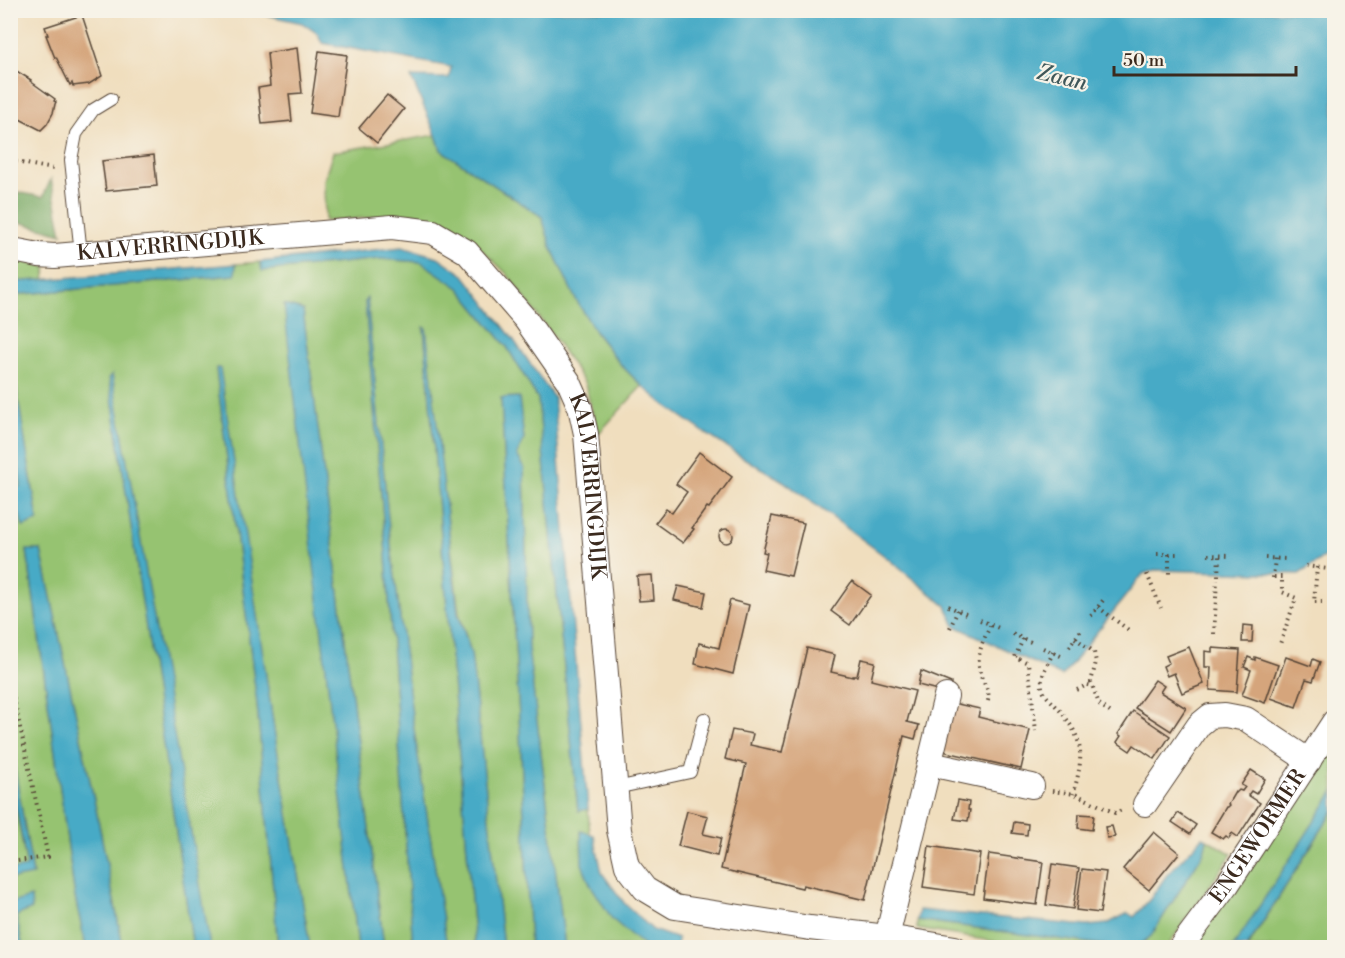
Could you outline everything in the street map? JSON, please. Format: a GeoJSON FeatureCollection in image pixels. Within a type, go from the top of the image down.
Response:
{"type":"FeatureCollection","features":[{"type":"Feature","properties":{"kind":"street","name":"KALVERRINGDIJK"},"geometry":{"type":"LineString","coordinates":[[18,251],[55,256],[392,227],[433,232],[467,252],[526,320],[569,382],[580,407],[586,434],[619,830],[627,866],[645,889],[675,907],[955,948]]}},
{"type":"Feature","properties":{"kind":"street"},"geometry":{"type":"LineString","coordinates":[[887,937],[946,696]]}},
{"type":"Feature","properties":{"kind":"street"},"geometry":{"type":"LineString","coordinates":[[1145,804],[1199,725],[1210,716],[1246,719],[1309,761]]}},
{"type":"Feature","properties":{"kind":"street","name":"ENGEWORMER"},"geometry":{"type":"LineString","coordinates":[[1180,948],[1227,885],[1335,722]]}},
{"type":"Feature","properties":{"kind":"street"},"geometry":{"type":"LineString","coordinates":[[930,764],[1032,786]]}},
{"type":"Feature","properties":{"kind":"lane"},"geometry":{"type":"LineString","coordinates":[[81,254],[71,160],[76,134],[93,110],[111,99]]}},
{"type":"Feature","properties":{"kind":"lane"},"geometry":{"type":"LineString","coordinates":[[616,788],[690,772],[704,719]]}},
{"type":"Feature","properties":{"kind":"path"},"geometry":{"type":"LineString","coordinates":[[10,161],[72,173]]}},
{"type":"Feature","properties":{"kind":"path"},"geometry":{"type":"LineString","coordinates":[[10,445],[13,468],[10,473]]}},
{"type":"Feature","properties":{"kind":"path"},"geometry":{"type":"LineString","coordinates":[[10,501],[12,507],[10,516]]}},
{"type":"Feature","properties":{"kind":"path"},"geometry":{"type":"LineString","coordinates":[[1157,554],[1180,554]]}},
{"type":"Feature","properties":{"kind":"path"},"geometry":{"type":"LineString","coordinates":[[1169,554],[1169,574]]}},
{"type":"Feature","properties":{"kind":"path"},"geometry":{"type":"LineString","coordinates":[[1208,555],[1230,556]]}},
{"type":"Feature","properties":{"kind":"path"},"geometry":{"type":"LineString","coordinates":[[1214,634],[1219,556]]}},
{"type":"Feature","properties":{"kind":"path"},"geometry":{"type":"LineString","coordinates":[[1265,558],[1286,559]]}},
{"type":"Feature","properties":{"kind":"path"},"geometry":{"type":"LineString","coordinates":[[1275,558],[1274,578],[1282,577],[1282,592],[1296,598],[1280,644]]}},
{"type":"Feature","properties":{"kind":"path"},"geometry":{"type":"LineString","coordinates":[[1306,566],[1328,569]]}},
{"type":"Feature","properties":{"kind":"path"},"geometry":{"type":"LineString","coordinates":[[1317,567],[1314,602],[1322,603]]}},
{"type":"Feature","properties":{"kind":"path"},"geometry":{"type":"LineString","coordinates":[[1147,574],[1161,608]]}},
{"type":"Feature","properties":{"kind":"path"},"geometry":{"type":"LineString","coordinates":[[1091,616],[1104,599]]}},
{"type":"Feature","properties":{"kind":"path"},"geometry":{"type":"LineString","coordinates":[[948,606],[968,615]]}},
{"type":"Feature","properties":{"kind":"path"},"geometry":{"type":"LineString","coordinates":[[1098,608],[1130,632]]}},
{"type":"Feature","properties":{"kind":"path"},"geometry":{"type":"LineString","coordinates":[[950,628],[958,610]]}},
{"type":"Feature","properties":{"kind":"path"},"geometry":{"type":"LineString","coordinates":[[980,620],[1000,629]]}},
{"type":"Feature","properties":{"kind":"path"},"geometry":{"type":"LineString","coordinates":[[988,701],[988,692],[978,666],[978,656],[991,624]]}},
{"type":"Feature","properties":{"kind":"path"},"geometry":{"type":"LineString","coordinates":[[1069,646],[1082,629]]}},
{"type":"Feature","properties":{"kind":"path"},"geometry":{"type":"LineString","coordinates":[[1013,634],[1033,643]]}},
{"type":"Feature","properties":{"kind":"path"},"geometry":{"type":"LineString","coordinates":[[1075,638],[1094,652],[1092,686],[1099,704],[1111,713]]}},
{"type":"Feature","properties":{"kind":"path"},"geometry":{"type":"LineString","coordinates":[[1023,639],[1015,657],[1028,663],[1036,731]]}},
{"type":"Feature","properties":{"kind":"path"},"geometry":{"type":"LineString","coordinates":[[1043,648],[1063,657]]}},
{"type":"Feature","properties":{"kind":"path"},"geometry":{"type":"LineString","coordinates":[[1053,652],[1045,670],[1042,687],[1044,694],[1058,707],[1073,728],[1079,742],[1079,773],[1073,794]]}},
{"type":"Feature","properties":{"kind":"path"},"geometry":{"type":"LineString","coordinates":[[10,680],[48,857],[10,862]]}},
{"type":"Feature","properties":{"kind":"path"},"geometry":{"type":"LineString","coordinates":[[1077,690],[1087,685],[1092,686]]}},
{"type":"Feature","properties":{"kind":"path"},"geometry":{"type":"LineString","coordinates":[[1032,786],[1073,794],[1115,813],[1138,804],[1145,804]]}},
{"type":"Feature","properties":{"kind":"green space"},"geometry":{"type":"Polygon","coordinates":[[[436,135],[441,150],[542,217],[551,247],[575,298],[596,333],[621,365],[642,386],[598,434],[585,384],[507,274],[474,242],[442,223],[417,214],[325,221],[324,180],[333,152],[436,135]]]}},
{"type":"Feature","properties":{"kind":"green space"},"geometry":{"type":"Polygon","coordinates":[[[51,179],[62,234],[11,220],[11,201],[17,192],[43,197],[51,179]]]}},
{"type":"Feature","properties":{"kind":"green space"},"geometry":{"type":"Polygon","coordinates":[[[10,258],[47,267],[44,280],[11,284],[10,258]]]}},
{"type":"Feature","properties":{"kind":"green space"},"geometry":{"type":"Polygon","coordinates":[[[380,259],[421,262],[459,288],[507,347],[538,399],[578,811],[588,809],[590,834],[581,832],[582,864],[645,947],[565,947],[528,648],[524,468],[516,455],[524,439],[518,397],[501,398],[530,947],[503,947],[471,653],[459,613],[424,328],[475,947],[447,947],[413,723],[389,529],[367,299],[365,301],[385,541],[413,947],[384,947],[303,310],[285,305],[358,947],[310,947],[219,368],[216,369],[257,704],[278,947],[210,947],[112,375],[109,377],[193,947],[123,947],[41,550],[27,551],[75,897],[86,947],[23,947],[15,915],[31,898],[11,903],[11,879],[33,874],[11,747],[11,503],[16,502],[38,520],[11,355],[11,298],[13,295],[234,275],[236,264],[260,262],[263,271],[380,259]]]}},
{"type":"Feature","properties":{"kind":"green space"},"geometry":{"type":"Polygon","coordinates":[[[10,416],[21,486],[11,490],[10,490],[10,416]]]}},
{"type":"Feature","properties":{"kind":"green space"},"geometry":{"type":"Polygon","coordinates":[[[1334,736],[1334,791],[1243,934],[1233,947],[1190,948],[1334,736]]]}},
{"type":"Feature","properties":{"kind":"green space"},"geometry":{"type":"Polygon","coordinates":[[[10,777],[27,868],[11,870],[10,870],[10,777]]]}},
{"type":"Feature","properties":{"kind":"green space"},"geometry":{"type":"Polygon","coordinates":[[[1334,810],[1334,947],[1247,948],[1334,810]]]}},
{"type":"Feature","properties":{"kind":"green space"},"geometry":{"type":"Polygon","coordinates":[[[1207,839],[1232,854],[1167,947],[1132,948],[1139,946],[1151,936],[1204,852],[1207,839]]]}},
{"type":"Feature","properties":{"kind":"green space"},"geometry":{"type":"Polygon","coordinates":[[[917,920],[1119,947],[1029,947],[917,929],[917,920]]]}},
{"type":"Feature","properties":{"kind":"water","name":"Zaan"},"geometry":{"type":"Polygon","coordinates":[[[248,11],[1334,11],[1334,547],[1318,562],[1299,574],[1155,570],[1143,574],[1062,676],[955,626],[946,606],[882,554],[783,481],[742,457],[665,405],[621,365],[596,333],[575,298],[551,247],[542,217],[441,150],[411,77],[449,78],[451,67],[322,43],[318,34],[302,23],[248,11]]]}},
{"type":"Feature","properties":{"kind":"water"},"geometry":{"type":"Polygon","coordinates":[[[402,247],[438,257],[464,275],[554,398],[588,809],[578,811],[538,399],[507,347],[459,288],[421,262],[380,259],[262,271],[260,262],[402,247]]]}},
{"type":"Feature","properties":{"kind":"water"},"geometry":{"type":"Polygon","coordinates":[[[236,264],[235,275],[13,295],[11,298],[13,282],[236,264]]]}},
{"type":"Feature","properties":{"kind":"water"},"geometry":{"type":"Polygon","coordinates":[[[367,298],[389,529],[413,723],[447,947],[413,947],[385,541],[365,301],[367,298]]]}},
{"type":"Feature","properties":{"kind":"water"},"geometry":{"type":"Polygon","coordinates":[[[284,305],[303,310],[384,947],[358,947],[284,305]]]}},
{"type":"Feature","properties":{"kind":"water"},"geometry":{"type":"Polygon","coordinates":[[[424,327],[426,327],[458,613],[471,653],[503,947],[475,947],[424,327]]]}},
{"type":"Feature","properties":{"kind":"water"},"geometry":{"type":"Polygon","coordinates":[[[11,355],[38,521],[23,527],[16,502],[11,503],[11,490],[21,486],[11,416],[11,355]]]}},
{"type":"Feature","properties":{"kind":"water"},"geometry":{"type":"Polygon","coordinates":[[[216,368],[220,368],[276,742],[310,947],[278,947],[257,704],[216,368]]]}},
{"type":"Feature","properties":{"kind":"water"},"geometry":{"type":"Polygon","coordinates":[[[112,374],[210,947],[193,947],[109,377],[112,374]]]}},
{"type":"Feature","properties":{"kind":"water"},"geometry":{"type":"Polygon","coordinates":[[[519,397],[524,439],[517,455],[524,467],[528,648],[565,947],[530,947],[501,398],[519,397]]]}},
{"type":"Feature","properties":{"kind":"water"},"geometry":{"type":"Polygon","coordinates":[[[27,550],[41,550],[123,947],[86,947],[75,897],[27,550]]]}},
{"type":"Feature","properties":{"kind":"water"},"geometry":{"type":"Polygon","coordinates":[[[11,747],[33,875],[11,879],[11,870],[27,867],[11,777],[11,747]]]}},
{"type":"Feature","properties":{"kind":"water"},"geometry":{"type":"Polygon","coordinates":[[[1334,791],[1334,810],[1247,947],[1233,947],[1334,791]]]}},
{"type":"Feature","properties":{"kind":"water"},"geometry":{"type":"Polygon","coordinates":[[[581,831],[594,835],[602,873],[625,904],[653,930],[678,939],[675,948],[645,947],[612,919],[590,884],[582,864],[581,831]]]}},
{"type":"Feature","properties":{"kind":"water"},"geometry":{"type":"Polygon","coordinates":[[[1203,837],[1207,839],[1204,852],[1151,936],[1136,946],[1119,947],[917,920],[919,910],[1087,926],[1107,924],[1128,913],[1134,917],[1166,876],[1203,837]]]}},
{"type":"Feature","properties":{"kind":"water"},"geometry":{"type":"Polygon","coordinates":[[[31,897],[32,909],[16,916],[23,947],[11,947],[11,903],[31,897]]]}},
{"type":"Feature","properties":{"kind":"building"},"geometry":{"type":"Polygon","coordinates":[[[82,15],[102,76],[89,84],[73,86],[72,83],[70,85],[55,58],[45,27],[82,15]]]}},
{"type":"Feature","properties":{"kind":"building"},"geometry":{"type":"Polygon","coordinates":[[[297,48],[302,93],[289,94],[292,121],[262,124],[258,88],[270,86],[267,53],[297,48]]]}},
{"type":"Feature","properties":{"kind":"building"},"geometry":{"type":"Polygon","coordinates":[[[319,51],[347,55],[338,117],[310,113],[319,51]]]}},
{"type":"Feature","properties":{"kind":"building"},"geometry":{"type":"Polygon","coordinates":[[[10,67],[55,99],[53,113],[41,130],[10,114],[10,67]]]}},
{"type":"Feature","properties":{"kind":"building"},"geometry":{"type":"Polygon","coordinates":[[[387,95],[404,109],[377,143],[359,128],[387,95]]]}},
{"type":"Feature","properties":{"kind":"building"},"geometry":{"type":"Polygon","coordinates":[[[154,155],[157,186],[106,191],[102,161],[154,155]]]}},
{"type":"Feature","properties":{"kind":"building"},"geometry":{"type":"Polygon","coordinates":[[[699,452],[732,477],[709,508],[707,507],[683,543],[655,523],[666,509],[672,513],[687,492],[676,484],[699,452]]]}},
{"type":"Feature","properties":{"kind":"building"},"geometry":{"type":"Polygon","coordinates":[[[772,516],[804,523],[791,576],[763,570],[767,553],[763,552],[772,516]]]}},
{"type":"Feature","properties":{"kind":"building"},"geometry":{"type":"Polygon","coordinates":[[[726,529],[731,531],[733,536],[731,541],[726,543],[721,541],[719,536],[721,531],[726,529]]]}},
{"type":"Feature","properties":{"kind":"building"},"geometry":{"type":"Polygon","coordinates":[[[652,575],[654,600],[639,601],[637,576],[652,575]]]}},
{"type":"Feature","properties":{"kind":"building"},"geometry":{"type":"Polygon","coordinates":[[[852,581],[871,595],[850,625],[831,611],[852,581]]]}},
{"type":"Feature","properties":{"kind":"building"},"geometry":{"type":"Polygon","coordinates":[[[678,586],[706,592],[703,607],[674,600],[678,586]]]}},
{"type":"Feature","properties":{"kind":"building"},"geometry":{"type":"Polygon","coordinates":[[[730,600],[749,605],[733,674],[695,664],[699,643],[719,648],[730,600]]]}},
{"type":"Feature","properties":{"kind":"building"},"geometry":{"type":"Polygon","coordinates":[[[1243,625],[1253,626],[1252,642],[1242,642],[1243,625]]]}},
{"type":"Feature","properties":{"kind":"building"},"geometry":{"type":"Polygon","coordinates":[[[1189,647],[1204,684],[1182,693],[1174,673],[1167,676],[1163,666],[1169,663],[1166,656],[1189,647]]]}},
{"type":"Feature","properties":{"kind":"building"},"geometry":{"type":"Polygon","coordinates":[[[807,648],[835,655],[831,672],[853,677],[857,676],[861,659],[875,662],[871,680],[915,691],[907,722],[919,725],[915,739],[904,736],[865,900],[721,869],[746,764],[725,759],[732,730],[753,734],[750,745],[782,752],[807,648]]]}},
{"type":"Feature","properties":{"kind":"building"},"geometry":{"type":"Polygon","coordinates":[[[1212,648],[1240,650],[1237,692],[1210,690],[1211,667],[1205,667],[1205,651],[1212,652],[1212,648]]]}},
{"type":"Feature","properties":{"kind":"building"},"geometry":{"type":"Polygon","coordinates":[[[1248,657],[1255,660],[1255,657],[1278,665],[1265,703],[1242,695],[1251,670],[1244,667],[1248,657]]]}},
{"type":"Feature","properties":{"kind":"building"},"geometry":{"type":"Polygon","coordinates":[[[1286,657],[1311,666],[1313,659],[1320,662],[1313,681],[1306,679],[1296,707],[1271,698],[1286,657]]]}},
{"type":"Feature","properties":{"kind":"building"},"geometry":{"type":"Polygon","coordinates":[[[921,671],[951,683],[949,693],[918,685],[921,671]]]}},
{"type":"Feature","properties":{"kind":"building"},"geometry":{"type":"Polygon","coordinates":[[[1155,680],[1164,686],[1160,692],[1186,708],[1171,731],[1135,708],[1155,680]]]}},
{"type":"Feature","properties":{"kind":"building"},"geometry":{"type":"Polygon","coordinates":[[[953,703],[980,709],[978,717],[1030,730],[1021,769],[942,751],[953,703]]]}},
{"type":"Feature","properties":{"kind":"building"},"geometry":{"type":"Polygon","coordinates":[[[1133,711],[1170,736],[1155,759],[1134,745],[1130,751],[1117,742],[1121,736],[1118,734],[1133,711]]]}},
{"type":"Feature","properties":{"kind":"building"},"geometry":{"type":"Polygon","coordinates":[[[1251,770],[1265,779],[1256,794],[1251,791],[1248,795],[1260,803],[1238,837],[1232,833],[1229,838],[1226,836],[1223,839],[1211,832],[1235,792],[1242,791],[1245,787],[1241,785],[1251,770]]]}},
{"type":"Feature","properties":{"kind":"building"},"geometry":{"type":"Polygon","coordinates":[[[958,800],[969,802],[968,821],[954,819],[958,800]]]}},
{"type":"Feature","properties":{"kind":"building"},"geometry":{"type":"Polygon","coordinates":[[[687,811],[708,816],[703,834],[721,838],[717,856],[678,846],[687,811]]]}},
{"type":"Feature","properties":{"kind":"building"},"geometry":{"type":"Polygon","coordinates":[[[1178,813],[1196,825],[1190,834],[1172,822],[1178,813]]]}},
{"type":"Feature","properties":{"kind":"building"},"geometry":{"type":"Polygon","coordinates":[[[1079,814],[1094,815],[1092,830],[1078,828],[1079,814]]]}},
{"type":"Feature","properties":{"kind":"building"},"geometry":{"type":"Polygon","coordinates":[[[1014,822],[1028,824],[1027,835],[1012,833],[1014,822]]]}},
{"type":"Feature","properties":{"kind":"building"},"geometry":{"type":"Polygon","coordinates":[[[1112,826],[1115,837],[1107,838],[1105,827],[1112,826]]]}},
{"type":"Feature","properties":{"kind":"building"},"geometry":{"type":"Polygon","coordinates":[[[1154,832],[1179,853],[1149,890],[1123,869],[1154,832]]]}},
{"type":"Feature","properties":{"kind":"building"},"geometry":{"type":"Polygon","coordinates":[[[929,846],[980,854],[974,894],[923,887],[929,846]]]}},
{"type":"Feature","properties":{"kind":"building"},"geometry":{"type":"Polygon","coordinates":[[[989,854],[1043,862],[1037,905],[983,898],[989,854]]]}},
{"type":"Feature","properties":{"kind":"building"},"geometry":{"type":"Polygon","coordinates":[[[1052,864],[1079,868],[1073,909],[1046,905],[1052,864]]]}},
{"type":"Feature","properties":{"kind":"building"},"geometry":{"type":"Polygon","coordinates":[[[1082,869],[1106,872],[1100,913],[1076,910],[1082,869]]]}}]}
